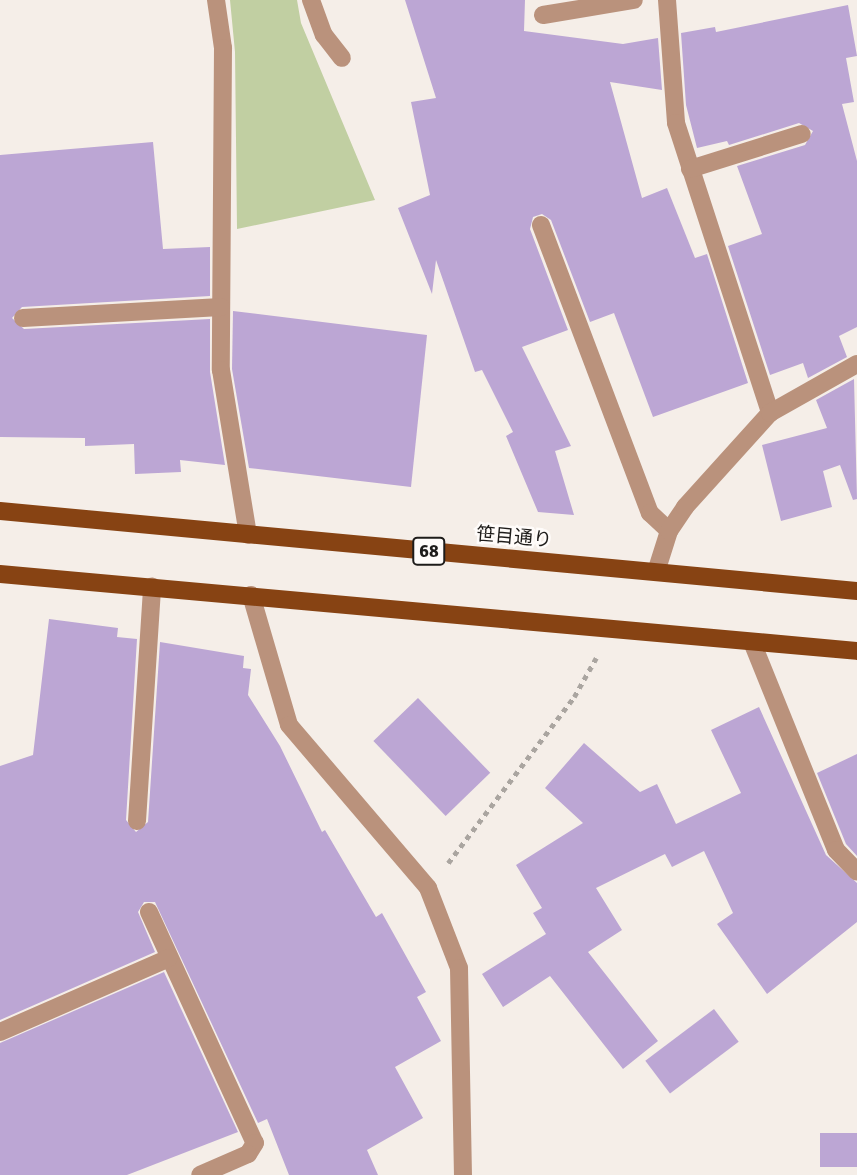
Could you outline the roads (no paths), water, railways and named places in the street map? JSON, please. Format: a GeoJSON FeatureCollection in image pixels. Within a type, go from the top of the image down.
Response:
{"type":"FeatureCollection","features":[{"type":"Feature","properties":{"kind":"main road","name":"笹目通り"},"geometry":{"type":"LineString","coordinates":[[0,511],[857,591]]}},
{"type":"Feature","properties":{"kind":"main road"},"geometry":{"type":"LineString","coordinates":[[0,574],[857,651]]}},
{"type":"Feature","properties":{"kind":"street"},"geometry":{"type":"LineString","coordinates":[[216,0],[223,48],[221,370],[248,535]]}},
{"type":"Feature","properties":{"kind":"street"},"geometry":{"type":"LineString","coordinates":[[311,0],[324,35],[342,58]]}},
{"type":"Feature","properties":{"kind":"street"},"geometry":{"type":"LineString","coordinates":[[543,15],[634,0]]}},
{"type":"Feature","properties":{"kind":"street"},"geometry":{"type":"LineString","coordinates":[[667,0],[676,123],[770,413]]}},
{"type":"Feature","properties":{"kind":"street"},"geometry":{"type":"LineString","coordinates":[[690,169],[802,134]]}},
{"type":"Feature","properties":{"kind":"street"},"geometry":{"type":"LineString","coordinates":[[541,225],[650,513],[668,531]]}},
{"type":"Feature","properties":{"kind":"street"},"geometry":{"type":"LineString","coordinates":[[23,318],[221,307]]}},
{"type":"Feature","properties":{"kind":"street"},"geometry":{"type":"LineString","coordinates":[[656,572],[668,531],[770,413],[857,364]]}},
{"type":"Feature","properties":{"kind":"street"},"geometry":{"type":"LineString","coordinates":[[137,821],[152,586]]}},
{"type":"Feature","properties":{"kind":"street"},"geometry":{"type":"LineString","coordinates":[[251,595],[289,725],[428,888],[460,968],[463,1175]]}},
{"type":"Feature","properties":{"kind":"street"},"geometry":{"type":"LineString","coordinates":[[752,642],[835,850],[857,872]]}},
{"type":"Feature","properties":{"kind":"street"},"geometry":{"type":"LineString","coordinates":[[149,912],[255,1143],[248,1154],[200,1175]]}},
{"type":"Feature","properties":{"kind":"street"},"geometry":{"type":"LineString","coordinates":[[0,1032],[169,958]]}}]}
